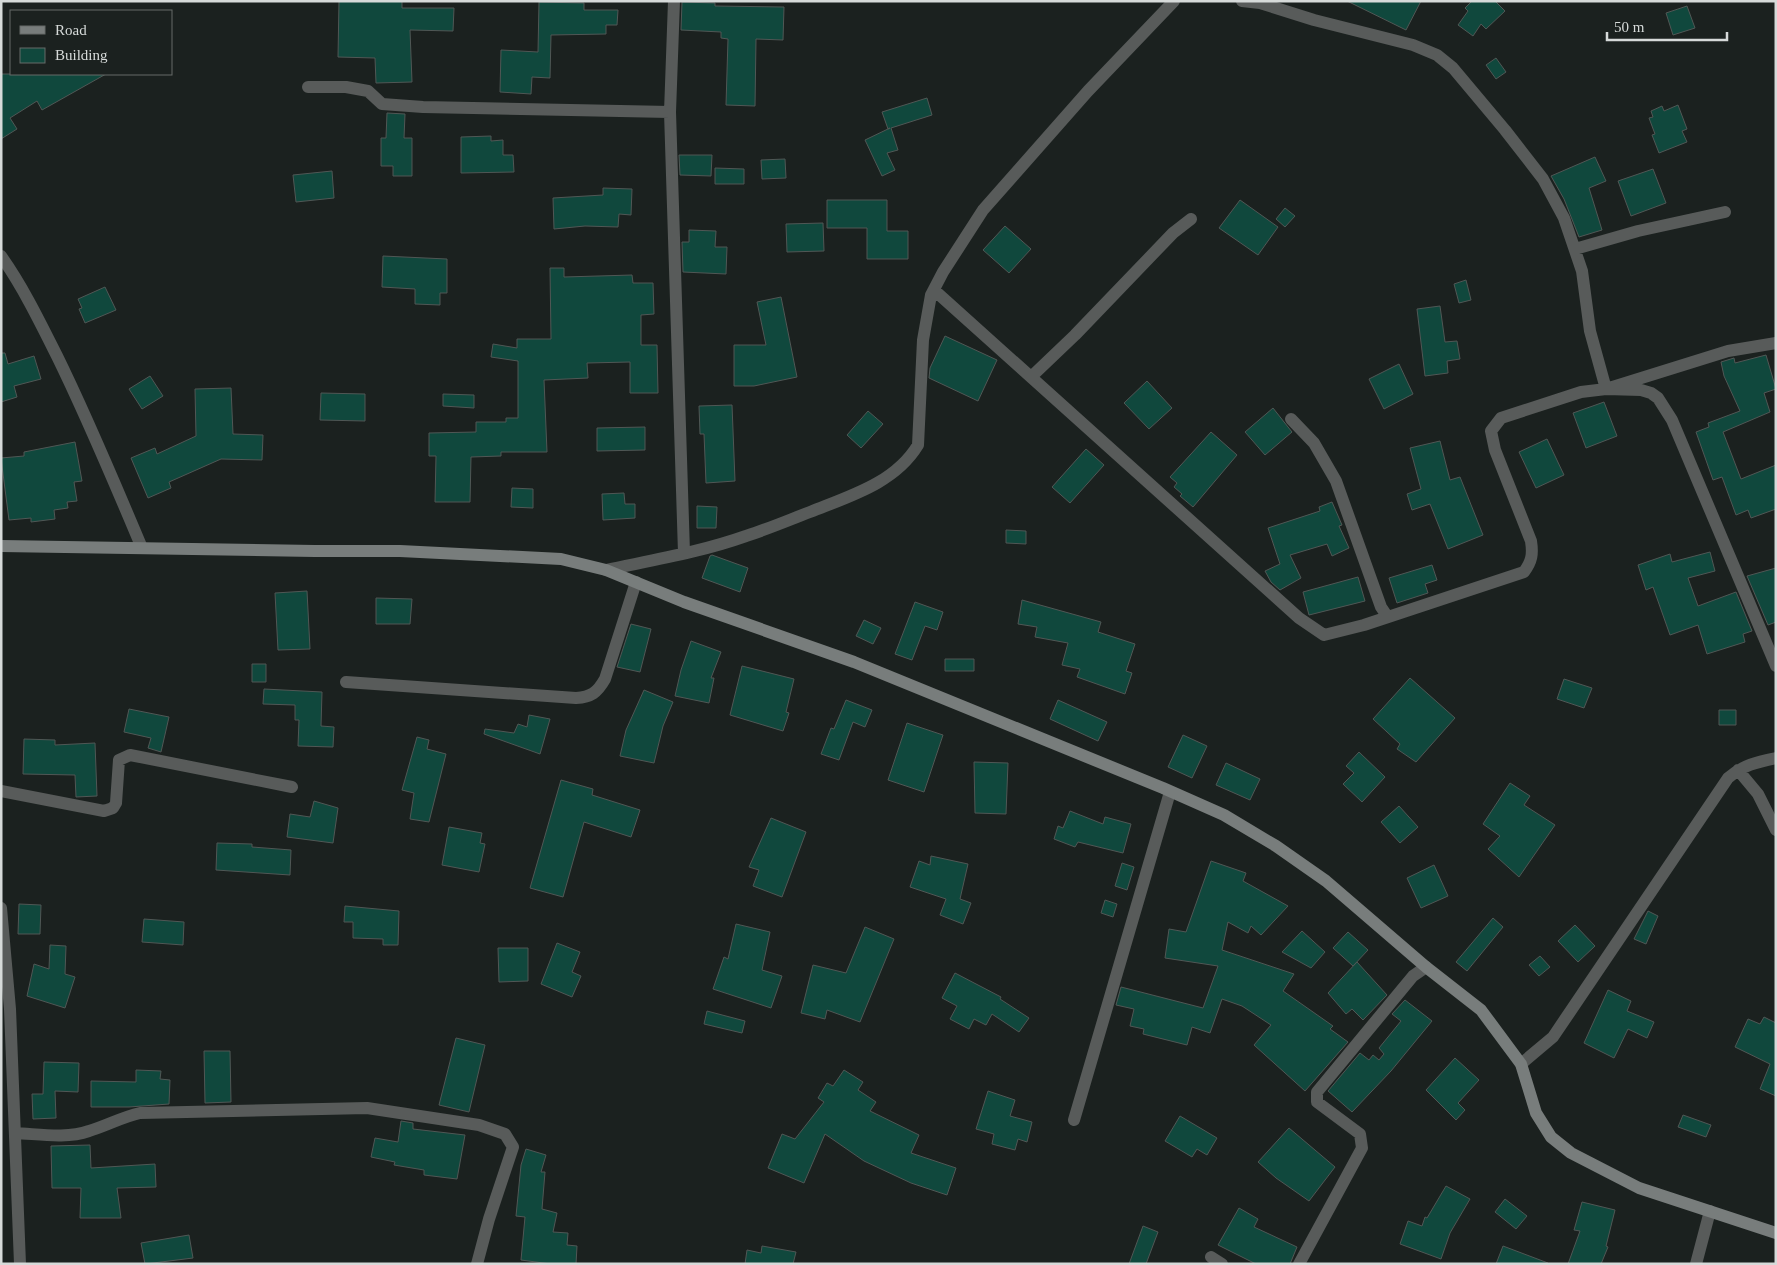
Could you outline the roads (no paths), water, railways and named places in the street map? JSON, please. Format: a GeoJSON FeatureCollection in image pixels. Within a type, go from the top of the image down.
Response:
{"type":"FeatureCollection","features":[{"type":"Feature","properties":{"kind":"street"},"geometry":{"type":"LineString","coordinates":[[674,1],[670,112],[684,553]]}},
{"type":"Feature","properties":{"kind":"street"},"geometry":{"type":"LineString","coordinates":[[606,570],[746,537],[864,491],[894,472],[908,458],[918,445],[923,340],[934,290],[983,210],[1088,91],[1174,1]]}},
{"type":"Feature","properties":{"kind":"street"},"geometry":{"type":"LineString","coordinates":[[1242,1],[1260,3],[1314,20],[1413,45],[1437,55],[1458,75],[1542,179],[1564,218],[1582,271],[1590,331],[1606,389]]}},
{"type":"Feature","properties":{"kind":"street"},"geometry":{"type":"LineString","coordinates":[[308,87],[346,87],[368,91],[382,104],[424,107],[670,112]]}},
{"type":"Feature","properties":{"kind":"street"},"geometry":{"type":"LineString","coordinates":[[1575,249],[1638,231],[1725,212]]}},
{"type":"Feature","properties":{"kind":"street"},"geometry":{"type":"LineString","coordinates":[[1031,377],[1075,335],[1173,233],[1191,219]]}},
{"type":"Feature","properties":{"kind":"street"},"geometry":{"type":"LineString","coordinates":[[1,256],[18,282],[73,389],[142,548]]}},
{"type":"Feature","properties":{"kind":"street"},"geometry":{"type":"LineString","coordinates":[[934,290],[1299,618],[1324,635],[1364,625],[1524,572],[1530,564],[1533,554],[1531,540],[1495,450],[1490,431],[1501,418],[1581,392],[1606,389],[1641,390],[1651,393],[1658,398],[1672,420],[1776,666]]}},
{"type":"Feature","properties":{"kind":"street"},"geometry":{"type":"LineString","coordinates":[[1606,389],[1728,351],[1776,343]]}},
{"type":"Feature","properties":{"kind":"street"},"geometry":{"type":"LineString","coordinates":[[1291,419],[1314,443],[1336,481],[1381,606],[1387,616]]}},
{"type":"Feature","properties":{"kind":"street"},"geometry":{"type":"LineString","coordinates":[[1,546],[400,551],[538,556],[569,560],[606,570],[854,662],[1224,815],[1326,881],[1426,967],[1481,1010],[1521,1064],[1536,1114],[1551,1137],[1571,1154],[1639,1188],[1776,1232]]}},
{"type":"Feature","properties":{"kind":"street"},"geometry":{"type":"LineString","coordinates":[[346,682],[576,698],[590,697],[600,688],[605,679],[636,582]]}},
{"type":"Feature","properties":{"kind":"street"},"geometry":{"type":"LineString","coordinates":[[1,791],[104,811],[114,808],[116,803],[119,760],[130,755],[292,787]]}},
{"type":"Feature","properties":{"kind":"street"},"geometry":{"type":"LineString","coordinates":[[1521,1064],[1554,1037],[1728,778],[1738,770],[1753,763],[1776,758]]}},
{"type":"Feature","properties":{"kind":"street"},"geometry":{"type":"LineString","coordinates":[[1738,770],[1758,794],[1776,830]]}},
{"type":"Feature","properties":{"kind":"street"},"geometry":{"type":"LineString","coordinates":[[1074,1120],[1170,792]]}},
{"type":"Feature","properties":{"kind":"street"},"geometry":{"type":"LineString","coordinates":[[1,908],[10,1008],[20,1264]]}},
{"type":"Feature","properties":{"kind":"street"},"geometry":{"type":"LineString","coordinates":[[1299,1264],[1362,1148],[1360,1134],[1317,1102],[1317,1092],[1413,976],[1426,967]]}},
{"type":"Feature","properties":{"kind":"street"},"geometry":{"type":"LineString","coordinates":[[15,1133],[71,1135],[89,1132],[126,1116],[140,1113],[367,1108],[479,1125],[504,1134],[512,1147],[477,1264]]}},
{"type":"Feature","properties":{"kind":"street"},"geometry":{"type":"LineString","coordinates":[[1696,1264],[1710,1211]]}},
{"type":"Feature","properties":{"kind":"street"},"geometry":{"type":"LineString","coordinates":[[1211,1256],[1222,1264]]}}]}
